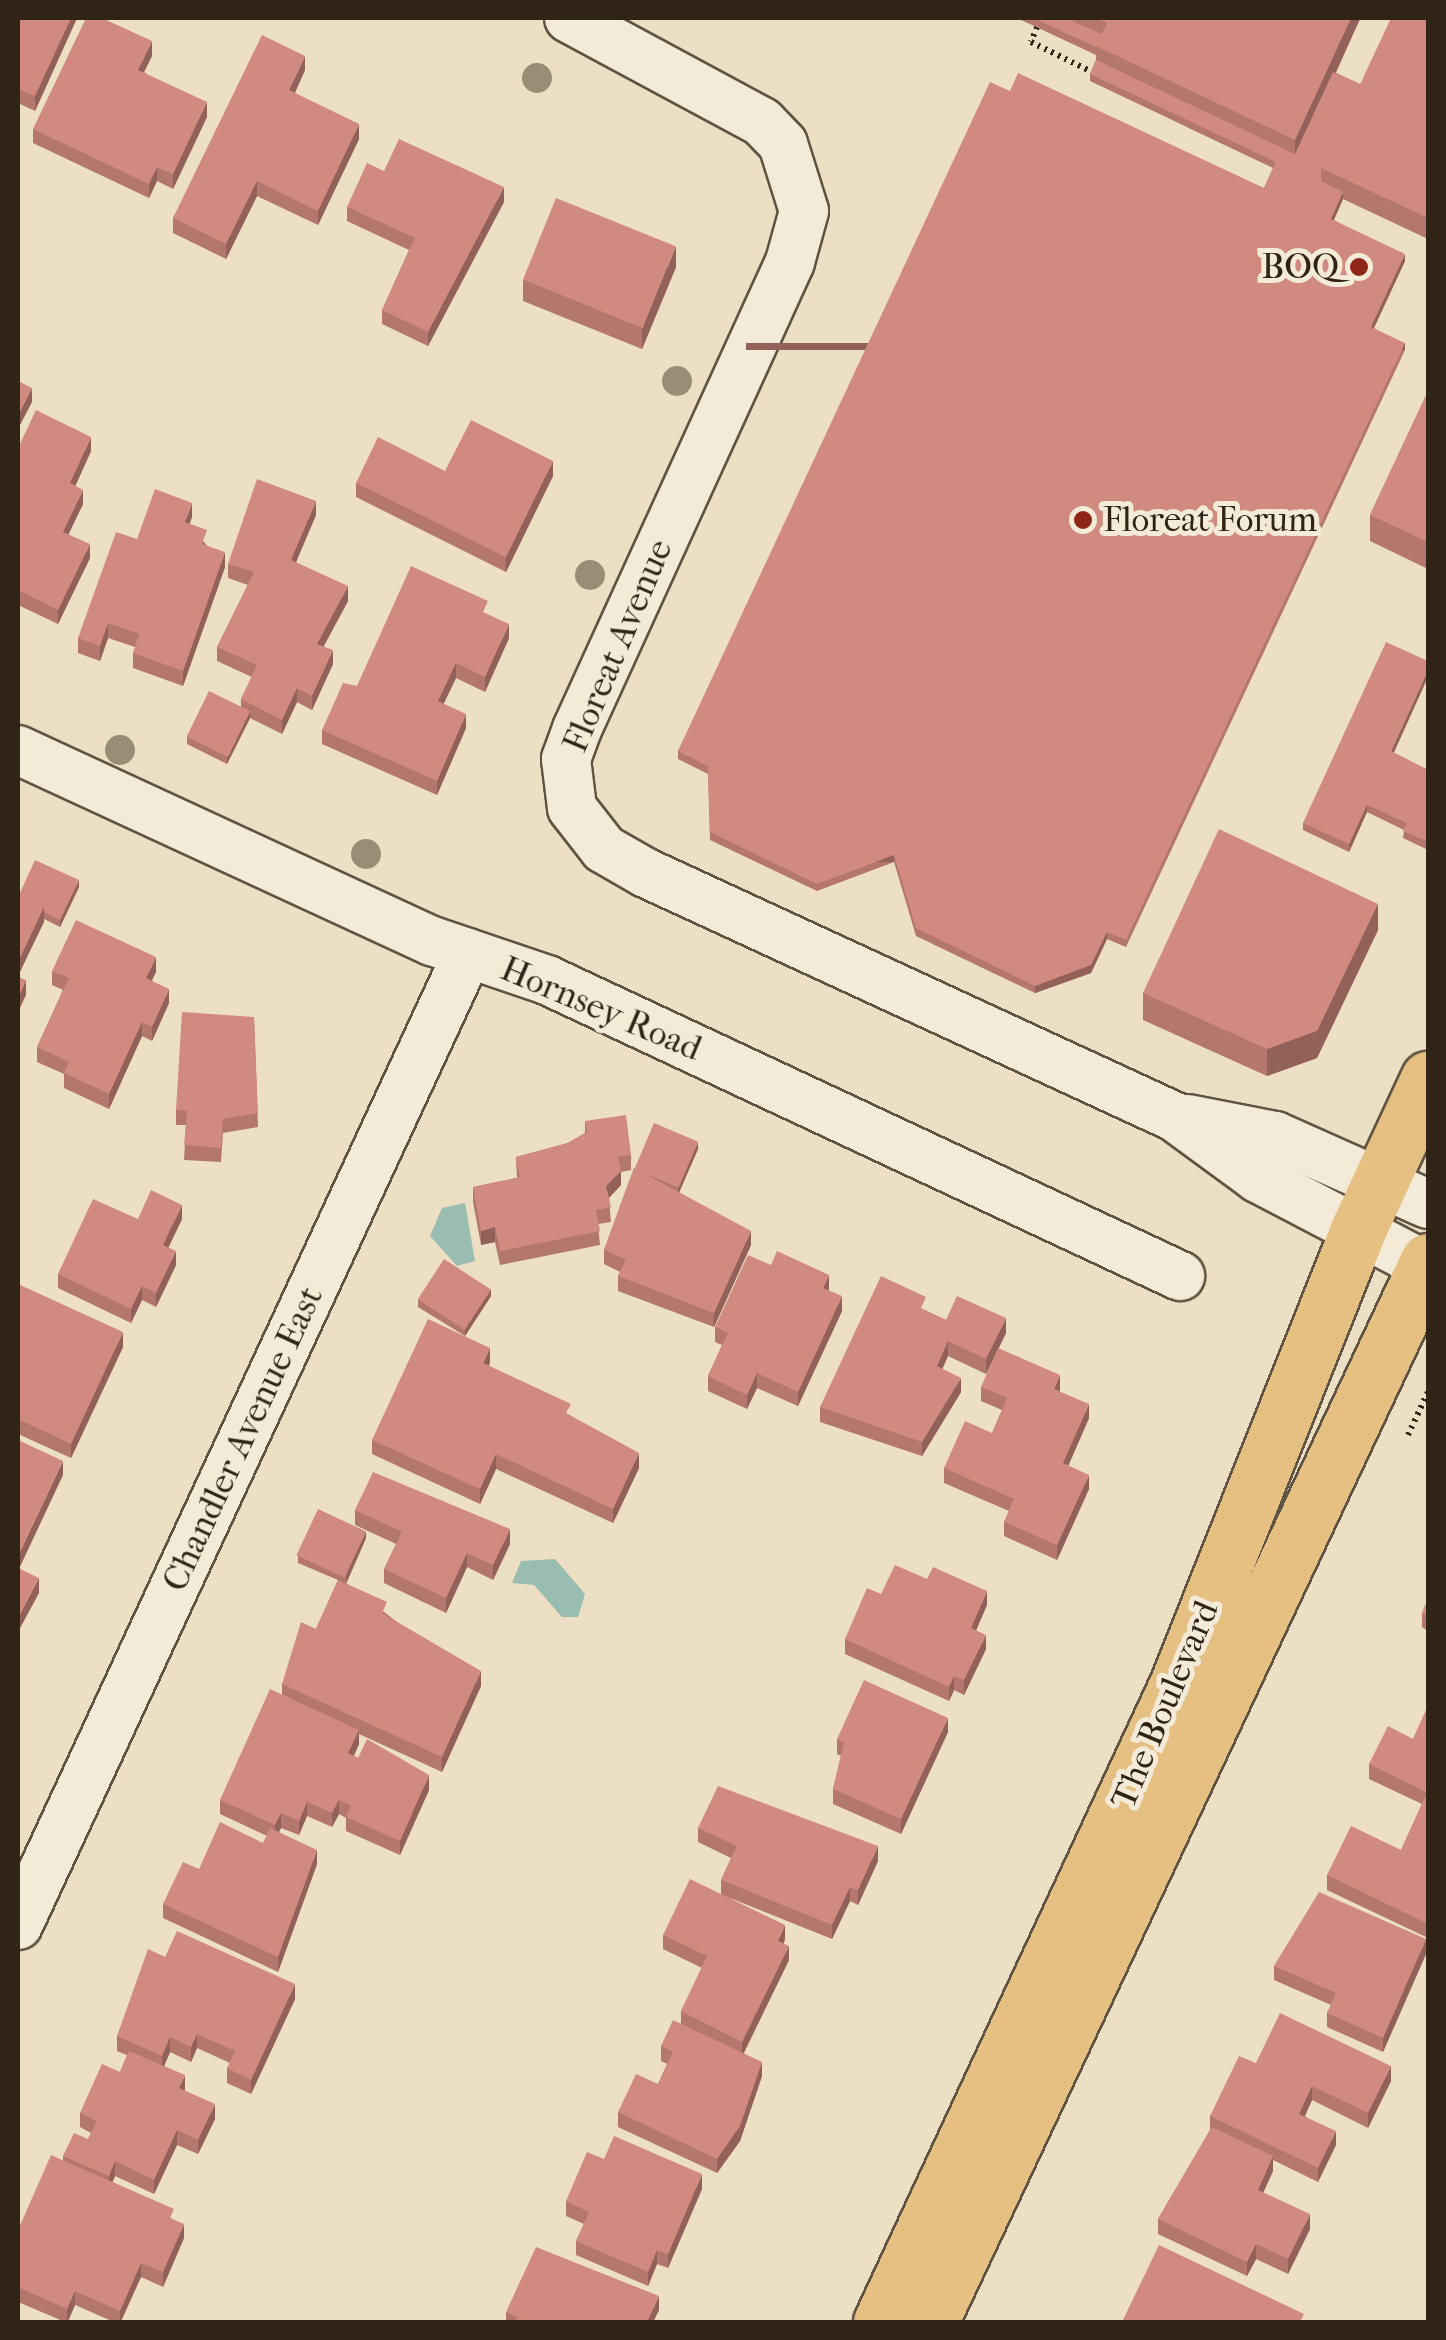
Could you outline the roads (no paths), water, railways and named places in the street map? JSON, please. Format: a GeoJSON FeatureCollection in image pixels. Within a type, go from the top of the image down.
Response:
{"type":"FeatureCollection","features":[{"type":"Feature","properties":{"kind":"main road","name":"The Boulevard"},"geometry":{"type":"LineString","coordinates":[[882,2322],[1177,1686],[1356,1232],[1405,1193],[1428,1078]]}},
{"type":"Feature","properties":{"kind":"main road","name":"The Boulevard"},"geometry":{"type":"LineString","coordinates":[[930,2322],[1428,1264]]}},
{"type":"Feature","properties":{"kind":"street","name":"Floreat Avenue"},"geometry":{"type":"LineString","coordinates":[[568,18],[762,122],[796,170],[804,211],[790,262],[576,729],[566,759],[572,808],[604,849],[646,873],[1175,1117],[1258,1178],[1356,1232],[1428,1264]]}},
{"type":"Feature","properties":{"kind":"street","name":"Hornsey Road"},"geometry":{"type":"LineString","coordinates":[[18,750],[468,954],[548,980],[1180,1276]]}},
{"type":"Feature","properties":{"kind":"street","name":"Chandler Avenue East"},"geometry":{"type":"LineString","coordinates":[[18,1925],[468,954]]}},
{"type":"Feature","properties":{"kind":"street","name":"Floreat Avenue"},"geometry":{"type":"LineString","coordinates":[[1175,1117],[1275,1136],[1405,1193]]}},
{"type":"Feature","properties":{"kind":"water"},"geometry":{"type":"Polygon","coordinates":[[[465,1203],[475,1261],[457,1266],[430,1236],[442,1208],[465,1203]]]}},
{"type":"Feature","properties":{"kind":"water"},"geometry":{"type":"Polygon","coordinates":[[[555,1559],[585,1594],[578,1617],[562,1617],[534,1585],[512,1583],[521,1561],[555,1559]]]}},
{"type":"Feature","properties":{"kind":"place","name":"BOQ"},"geometry":{"type":"Point","coordinates":[1359,267]}},
{"type":"Feature","properties":{"kind":"place","name":"Floreat Forum"},"geometry":{"type":"Point","coordinates":[1083,520]}}]}
